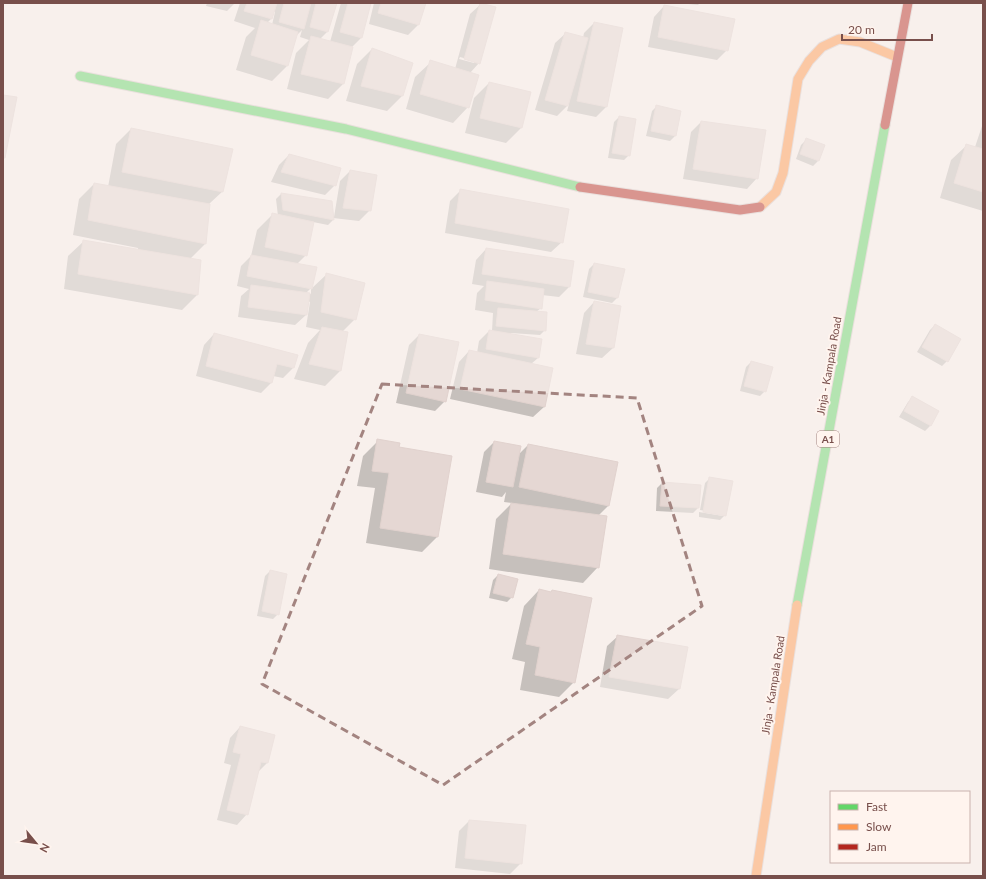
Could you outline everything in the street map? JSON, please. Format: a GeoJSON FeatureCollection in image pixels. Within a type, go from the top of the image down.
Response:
{"type":"FeatureCollection","features":[{"type":"Feature","properties":{"kind":"main road","name":"Jinja - Kampala Road"},"geometry":{"type":"LineString","coordinates":[[756,876],[795,620],[908,3]]}},
{"type":"Feature","properties":{"kind":"main road"},"geometry":{"type":"LineString","coordinates":[[80,76],[346,129],[575,186],[740,210],[761,207],[776,192],[784,173],[798,79],[809,60],[822,46],[839,39],[860,42],[897,57]]}},
{"type":"Feature","properties":{"kind":"highlighted area"},"geometry":{"type":"Polygon","coordinates":[[[382,384],[637,398],[702,606],[443,785],[262,684],[382,384]]]}},
{"type":"Feature","properties":{"kind":"building"},"geometry":{"type":"Polygon","coordinates":[[[247,3],[277,3],[272,19],[244,11],[247,3]]]}},
{"type":"Feature","properties":{"kind":"building"},"geometry":{"type":"Polygon","coordinates":[[[284,3],[311,3],[304,29],[279,22],[284,3]]]}},
{"type":"Feature","properties":{"kind":"building"},"geometry":{"type":"Polygon","coordinates":[[[316,3],[337,3],[328,32],[310,27],[316,3]]]}},
{"type":"Feature","properties":{"kind":"building"},"geometry":{"type":"Polygon","coordinates":[[[348,3],[371,3],[362,38],[340,32],[348,3]]]}},
{"type":"Feature","properties":{"kind":"building"},"geometry":{"type":"Polygon","coordinates":[[[381,3],[426,3],[419,25],[378,13],[381,3]]]}},
{"type":"Feature","properties":{"kind":"building"},"geometry":{"type":"Polygon","coordinates":[[[480,3],[496,7],[480,64],[464,59],[480,3]]]}},
{"type":"Feature","properties":{"kind":"building"},"geometry":{"type":"Polygon","coordinates":[[[664,5],[735,19],[728,51],[658,37],[664,5]]]}},
{"type":"Feature","properties":{"kind":"building"},"geometry":{"type":"Polygon","coordinates":[[[261,20],[298,32],[288,66],[251,55],[261,20]]]}},
{"type":"Feature","properties":{"kind":"building"},"geometry":{"type":"Polygon","coordinates":[[[594,22],[623,28],[607,107],[577,101],[594,22]]]}},
{"type":"Feature","properties":{"kind":"building"},"geometry":{"type":"Polygon","coordinates":[[[565,32],[588,38],[568,106],[545,100],[565,32]]]}},
{"type":"Feature","properties":{"kind":"building"},"geometry":{"type":"Polygon","coordinates":[[[311,36],[353,47],[344,84],[301,74],[311,36]]]}},
{"type":"Feature","properties":{"kind":"building"},"geometry":{"type":"Polygon","coordinates":[[[372,48],[413,63],[403,96],[361,86],[372,48]]]}},
{"type":"Feature","properties":{"kind":"building"},"geometry":{"type":"Polygon","coordinates":[[[430,60],[479,75],[469,108],[420,94],[430,60]]]}},
{"type":"Feature","properties":{"kind":"building"},"geometry":{"type":"Polygon","coordinates":[[[489,82],[531,92],[522,128],[480,118],[489,82]]]}},
{"type":"Feature","properties":{"kind":"building"},"geometry":{"type":"Polygon","coordinates":[[[3,95],[17,97],[5,158],[3,158],[3,95]]]}},
{"type":"Feature","properties":{"kind":"building"},"geometry":{"type":"Polygon","coordinates":[[[656,105],[681,111],[676,136],[651,131],[656,105]]]}},
{"type":"Feature","properties":{"kind":"building"},"geometry":{"type":"Polygon","coordinates":[[[619,116],[636,119],[630,156],[612,153],[619,116]]]}},
{"type":"Feature","properties":{"kind":"building"},"geometry":{"type":"Polygon","coordinates":[[[701,121],[766,130],[758,179],[693,169],[701,121]]]}},
{"type":"Feature","properties":{"kind":"building"},"geometry":{"type":"Polygon","coordinates":[[[131,128],[233,149],[223,192],[122,172],[131,128]]]}},
{"type":"Feature","properties":{"kind":"building"},"geometry":{"type":"Polygon","coordinates":[[[806,138],[825,145],[819,161],[800,154],[806,138]]]}},
{"type":"Feature","properties":{"kind":"building"},"geometry":{"type":"Polygon","coordinates":[[[966,144],[983,149],[983,192],[954,183],[966,144]]]}},
{"type":"Feature","properties":{"kind":"building"},"geometry":{"type":"Polygon","coordinates":[[[289,154],[341,168],[336,186],[281,172],[289,154]]]}},
{"type":"Feature","properties":{"kind":"building"},"geometry":{"type":"Polygon","coordinates":[[[350,170],[377,175],[371,211],[343,208],[350,170]]]}},
{"type":"Feature","properties":{"kind":"building"},"geometry":{"type":"Polygon","coordinates":[[[94,183],[210,204],[206,244],[88,220],[94,183]]]}},
{"type":"Feature","properties":{"kind":"building"},"geometry":{"type":"Polygon","coordinates":[[[460,189],[569,209],[563,243],[455,223],[460,189]]]}},
{"type":"Feature","properties":{"kind":"building"},"geometry":{"type":"Polygon","coordinates":[[[281,193],[332,201],[334,220],[283,210],[281,193]]]}},
{"type":"Feature","properties":{"kind":"building"},"geometry":{"type":"Polygon","coordinates":[[[272,213],[314,222],[307,256],[265,247],[272,213]]]}},
{"type":"Feature","properties":{"kind":"building"},"geometry":{"type":"Polygon","coordinates":[[[83,240],[201,260],[198,295],[78,274],[83,240]]]}},
{"type":"Feature","properties":{"kind":"building"},"geometry":{"type":"Polygon","coordinates":[[[486,248],[574,261],[570,287],[482,274],[486,248]]]}},
{"type":"Feature","properties":{"kind":"building"},"geometry":{"type":"Polygon","coordinates":[[[251,255],[317,267],[312,289],[247,276],[251,255]]]}},
{"type":"Feature","properties":{"kind":"building"},"geometry":{"type":"Polygon","coordinates":[[[594,263],[625,269],[618,298],[588,292],[594,263]]]}},
{"type":"Feature","properties":{"kind":"building"},"geometry":{"type":"Polygon","coordinates":[[[326,273],[365,283],[356,320],[321,312],[326,273]]]}},
{"type":"Feature","properties":{"kind":"building"},"geometry":{"type":"Polygon","coordinates":[[[487,281],[544,289],[542,309],[485,300],[487,281]]]}},
{"type":"Feature","properties":{"kind":"building"},"geometry":{"type":"Polygon","coordinates":[[[251,285],[310,293],[307,315],[248,307],[251,285]]]}},
{"type":"Feature","properties":{"kind":"building"},"geometry":{"type":"Polygon","coordinates":[[[594,301],[621,306],[614,348],[586,344],[594,301]]]}},
{"type":"Feature","properties":{"kind":"building"},"geometry":{"type":"Polygon","coordinates":[[[498,308],[547,312],[546,331],[496,326],[498,308]]]}},
{"type":"Feature","properties":{"kind":"building"},"geometry":{"type":"Polygon","coordinates":[[[935,324],[961,339],[948,362],[922,347],[935,324]]]}},
{"type":"Feature","properties":{"kind":"building"},"geometry":{"type":"Polygon","coordinates":[[[322,327],[348,332],[341,371],[309,364],[322,327]]]}},
{"type":"Feature","properties":{"kind":"building"},"geometry":{"type":"Polygon","coordinates":[[[489,330],[542,339],[539,358],[486,349],[489,330]]]}},
{"type":"Feature","properties":{"kind":"building"},"geometry":{"type":"Polygon","coordinates":[[[214,333],[298,355],[294,368],[277,364],[272,383],[206,366],[214,333]]]}},
{"type":"Feature","properties":{"kind":"building"},"geometry":{"type":"Polygon","coordinates":[[[419,334],[459,342],[446,402],[406,393],[419,334]]]}},
{"type":"Feature","properties":{"kind":"building"},"geometry":{"type":"Polygon","coordinates":[[[469,350],[553,368],[545,407],[460,389],[469,350]]]}},
{"type":"Feature","properties":{"kind":"building"},"geometry":{"type":"Polygon","coordinates":[[[751,361],[773,367],[766,392],[744,386],[751,361]]]}},
{"type":"Feature","properties":{"kind":"building"},"geometry":{"type":"Polygon","coordinates":[[[912,396],[939,411],[931,426],[904,411],[912,396]]]}},
{"type":"Feature","properties":{"kind":"building"},"geometry":{"type":"Polygon","coordinates":[[[377,439],[400,443],[399,447],[452,456],[438,537],[380,528],[389,473],[372,471],[377,439]]]}},
{"type":"Feature","properties":{"kind":"building"},"geometry":{"type":"Polygon","coordinates":[[[494,441],[521,446],[513,487],[486,482],[494,441]]]}},
{"type":"Feature","properties":{"kind":"building"},"geometry":{"type":"Polygon","coordinates":[[[528,444],[618,462],[609,506],[519,487],[528,444]]]}},
{"type":"Feature","properties":{"kind":"building"},"geometry":{"type":"Polygon","coordinates":[[[709,477],[733,481],[726,516],[703,512],[709,477]]]}},
{"type":"Feature","properties":{"kind":"building"},"geometry":{"type":"Polygon","coordinates":[[[662,482],[701,485],[699,508],[660,506],[662,482]]]}},
{"type":"Feature","properties":{"kind":"building"},"geometry":{"type":"Polygon","coordinates":[[[511,503],[607,516],[599,568],[503,554],[511,503]]]}},
{"type":"Feature","properties":{"kind":"building"},"geometry":{"type":"Polygon","coordinates":[[[270,570],[287,574],[279,615],[262,611],[270,570]]]}},
{"type":"Feature","properties":{"kind":"building"},"geometry":{"type":"Polygon","coordinates":[[[498,574],[518,579],[513,598],[493,593],[498,574]]]}},
{"type":"Feature","properties":{"kind":"building"},"geometry":{"type":"Polygon","coordinates":[[[539,589],[592,598],[575,683],[535,675],[540,647],[526,644],[539,589]]]}},
{"type":"Feature","properties":{"kind":"building"},"geometry":{"type":"Polygon","coordinates":[[[617,635],[688,647],[680,689],[609,677],[617,635]]]}},
{"type":"Feature","properties":{"kind":"building"},"geometry":{"type":"Polygon","coordinates":[[[240,726],[275,735],[268,763],[261,762],[248,815],[227,810],[241,754],[233,752],[240,726]]]}},
{"type":"Feature","properties":{"kind":"building"},"geometry":{"type":"Polygon","coordinates":[[[469,820],[526,825],[522,864],[465,858],[469,820]]]}},
{"type":"Feature","properties":{"kind":"traffic: fast"},"geometry":{"type":"LineString","coordinates":[[80,76],[346,129],[580,187]]}},
{"type":"Feature","properties":{"kind":"traffic: fast"},"geometry":{"type":"LineString","coordinates":[[797,605],[885,125]]}},
{"type":"Feature","properties":{"kind":"traffic: slow"},"geometry":{"type":"LineString","coordinates":[[760,207],[776,192],[783,173],[798,79],[809,61],[822,47],[839,39],[860,42],[897,57]]}},
{"type":"Feature","properties":{"kind":"traffic: slow"},"geometry":{"type":"LineString","coordinates":[[756,876],[797,605]]}},
{"type":"Feature","properties":{"kind":"traffic: jam"},"geometry":{"type":"LineString","coordinates":[[885,125],[908,3]]}},
{"type":"Feature","properties":{"kind":"traffic: jam"},"geometry":{"type":"LineString","coordinates":[[580,187],[740,210],[760,207]]}}]}
